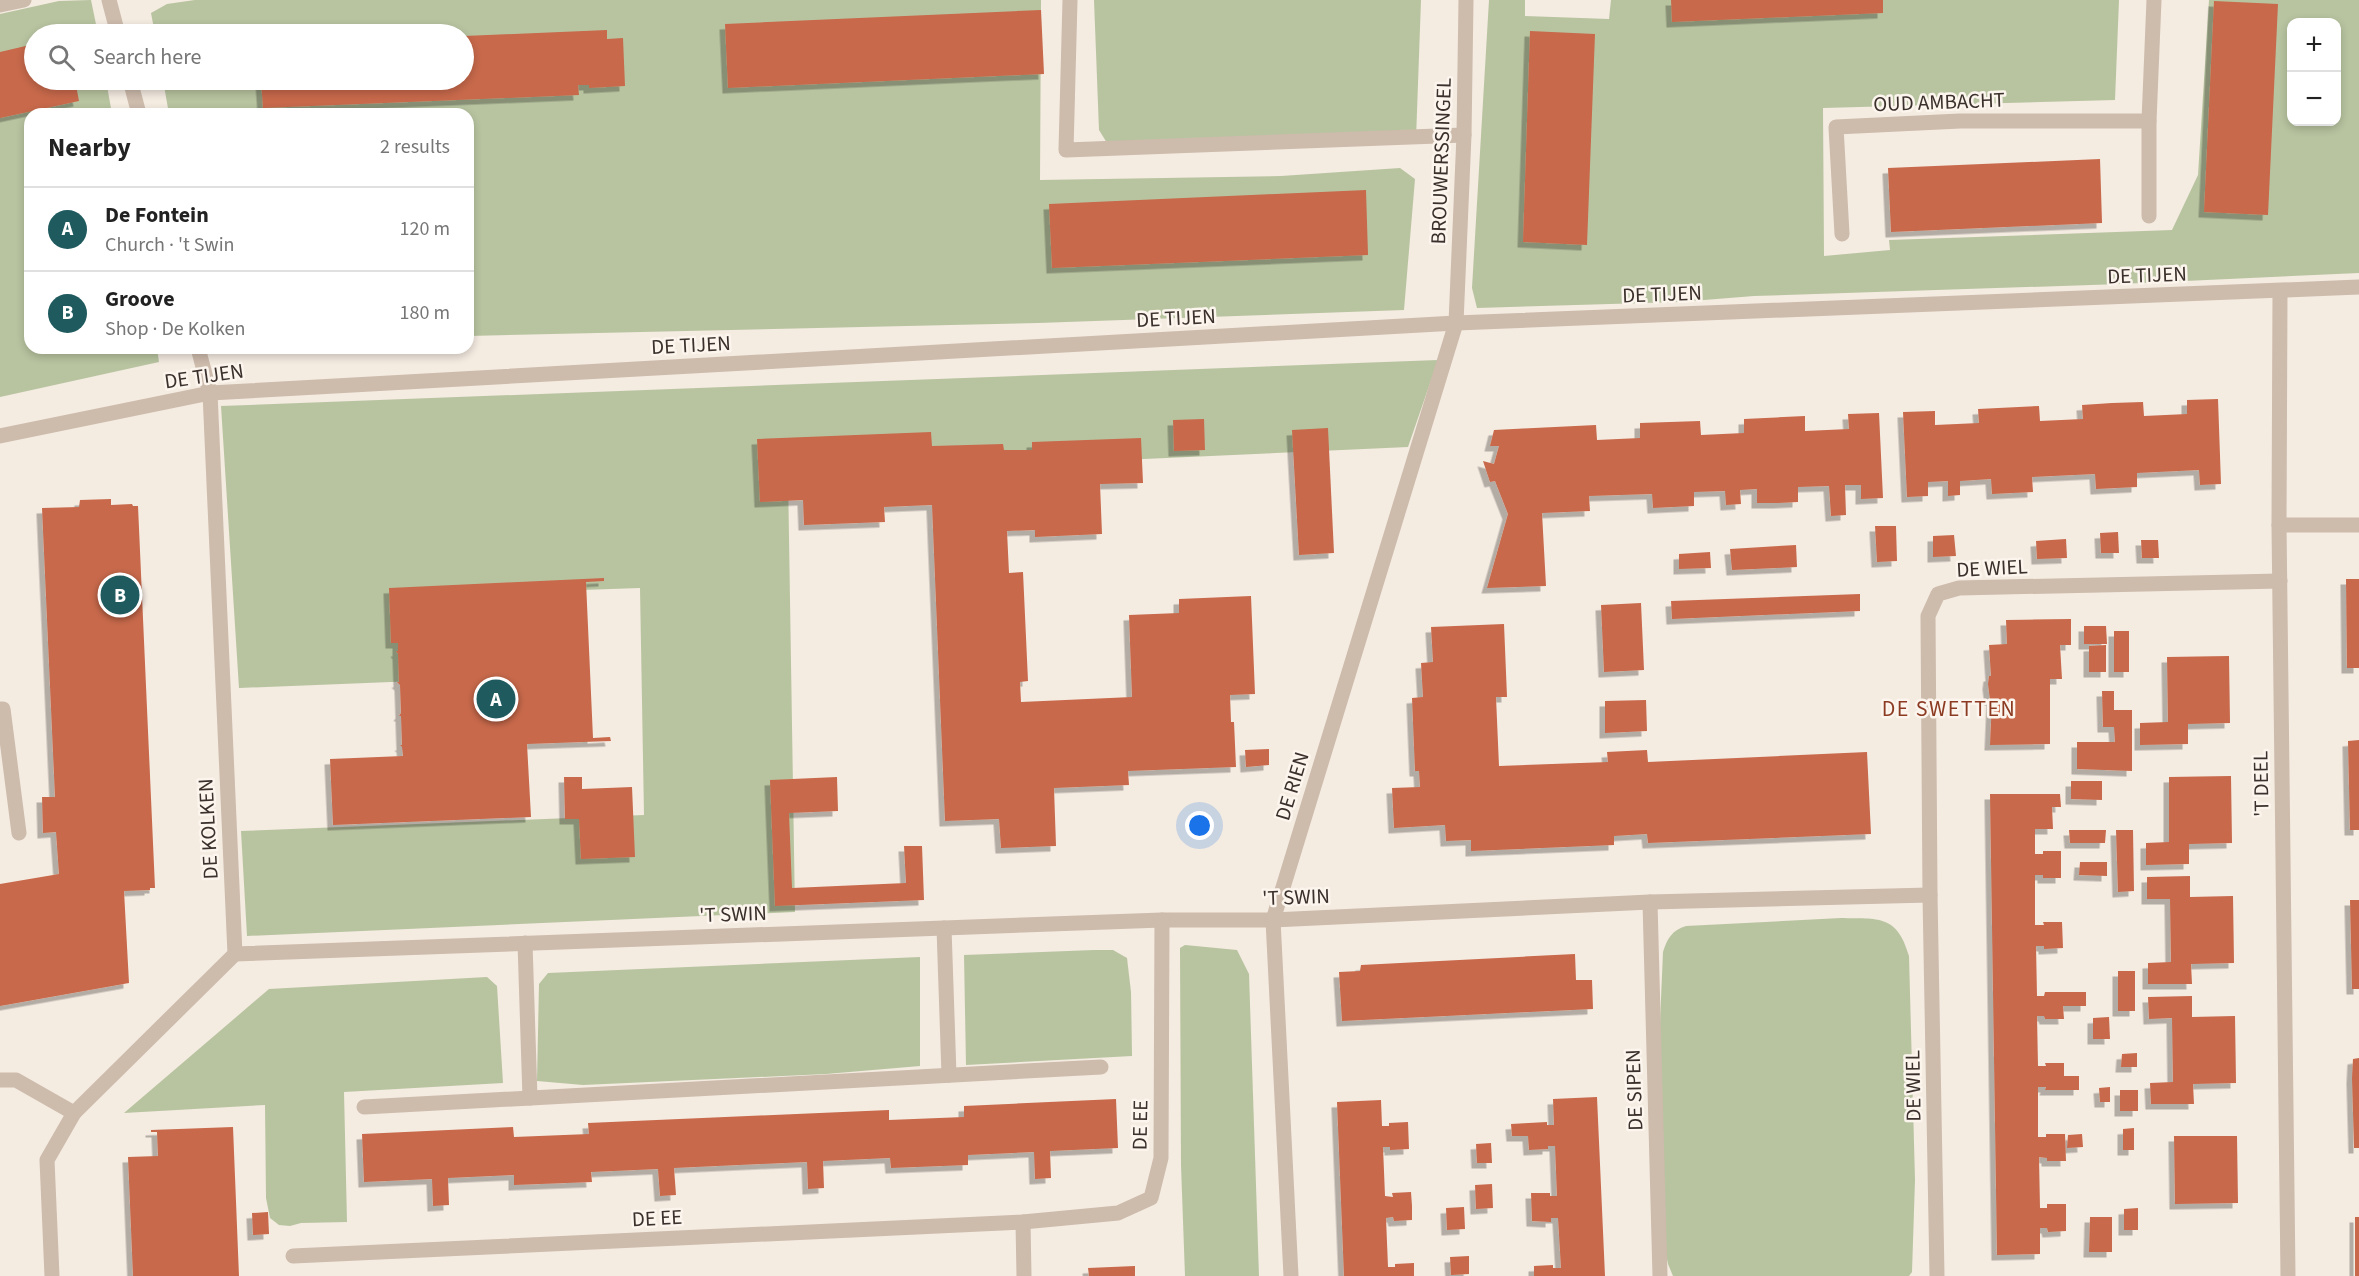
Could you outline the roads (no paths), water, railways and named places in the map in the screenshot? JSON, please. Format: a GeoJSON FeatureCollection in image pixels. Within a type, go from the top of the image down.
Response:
{"type":"FeatureCollection","features":[{"type":"Feature","properties":{"kind":"street"},"geometry":{"type":"LineString","coordinates":[[0,5],[24,0]]}},
{"type":"Feature","properties":{"kind":"street"},"geometry":{"type":"LineString","coordinates":[[110,0],[116,24]]}},
{"type":"Feature","properties":{"kind":"street"},"geometry":{"type":"LineString","coordinates":[[1070,0],[1066,150],[1464,135]]}},
{"type":"Feature","properties":{"kind":"street","name":"BROUWERSSINGEL"},"geometry":{"type":"LineString","coordinates":[[1456,323],[1464,135],[1466,0]]}},
{"type":"Feature","properties":{"kind":"street"},"geometry":{"type":"LineString","coordinates":[[2150,216],[2149,121],[2154,0]]}},
{"type":"Feature","properties":{"kind":"street"},"geometry":{"type":"LineString","coordinates":[[133,90],[137,108]]}},
{"type":"Feature","properties":{"kind":"street","name":"OUD AMBACHT"},"geometry":{"type":"LineString","coordinates":[[1842,234],[1836,127],[1960,121],[2149,121]]}},
{"type":"Feature","properties":{"kind":"street","name":"DE TIJEN"},"geometry":{"type":"LineString","coordinates":[[0,436],[210,393],[1456,323],[2359,287]]}},
{"type":"Feature","properties":{"kind":"street","name":"'T DEEL"},"geometry":{"type":"LineString","coordinates":[[2280,291],[2279,525],[2288,1276]]}},
{"type":"Feature","properties":{"kind":"street","name":"DE RIEN"},"geometry":{"type":"LineString","coordinates":[[1292,1276],[1273,920],[1456,323]]}},
{"type":"Feature","properties":{"kind":"street","name":"DE KOLKEN"},"geometry":{"type":"LineString","coordinates":[[200,354],[210,393],[235,954]]}},
{"type":"Feature","properties":{"kind":"street"},"geometry":{"type":"LineString","coordinates":[[2279,525],[2359,525]]}},
{"type":"Feature","properties":{"kind":"street","name":"DE WIEL"},"geometry":{"type":"LineString","coordinates":[[1937,1276],[1930,895],[1928,616],[1938,594],[1959,588],[2280,580]]}},
{"type":"Feature","properties":{"kind":"street"},"geometry":{"type":"LineString","coordinates":[[0,709],[3,708],[19,832]]}},
{"type":"Feature","properties":{"kind":"street"},"geometry":{"type":"LineString","coordinates":[[1650,902],[1930,895]]}},
{"type":"Feature","properties":{"kind":"street","name":"'T SWIN"},"geometry":{"type":"LineString","coordinates":[[235,954],[1162,920],[1273,920],[1650,902]]}},
{"type":"Feature","properties":{"kind":"street","name":"DE SIPEN"},"geometry":{"type":"LineString","coordinates":[[1650,902],[1660,1276]]}},
{"type":"Feature","properties":{"kind":"street","name":"DE EE"},"geometry":{"type":"LineString","coordinates":[[293,1256],[1023,1222],[1118,1213],[1150,1198],[1161,1158],[1162,920]]}},
{"type":"Feature","properties":{"kind":"street"},"geometry":{"type":"LineString","coordinates":[[944,928],[949,1075]]}},
{"type":"Feature","properties":{"kind":"street"},"geometry":{"type":"LineString","coordinates":[[525,943],[530,1098]]}},
{"type":"Feature","properties":{"kind":"street"},"geometry":{"type":"LineString","coordinates":[[52,1276],[47,1160],[74,1113],[235,954]]}},
{"type":"Feature","properties":{"kind":"street"},"geometry":{"type":"LineString","coordinates":[[364,1107],[1101,1067]]}},
{"type":"Feature","properties":{"kind":"street"},"geometry":{"type":"LineString","coordinates":[[0,1080],[16,1080],[74,1113]]}},
{"type":"Feature","properties":{"kind":"street"},"geometry":{"type":"LineString","coordinates":[[1023,1222],[1024,1276]]}},
{"type":"Feature","properties":{"kind":"place","name":"Groove"},"geometry":{"type":"Point","coordinates":[120,595]}},
{"type":"Feature","properties":{"kind":"place","name":"De Fontein"},"geometry":{"type":"Point","coordinates":[496,699]}},
{"type":"Feature","properties":{"kind":"district","name":"DE SWETTEN"},"geometry":{"type":"Point","coordinates":[1949,708]}}]}
